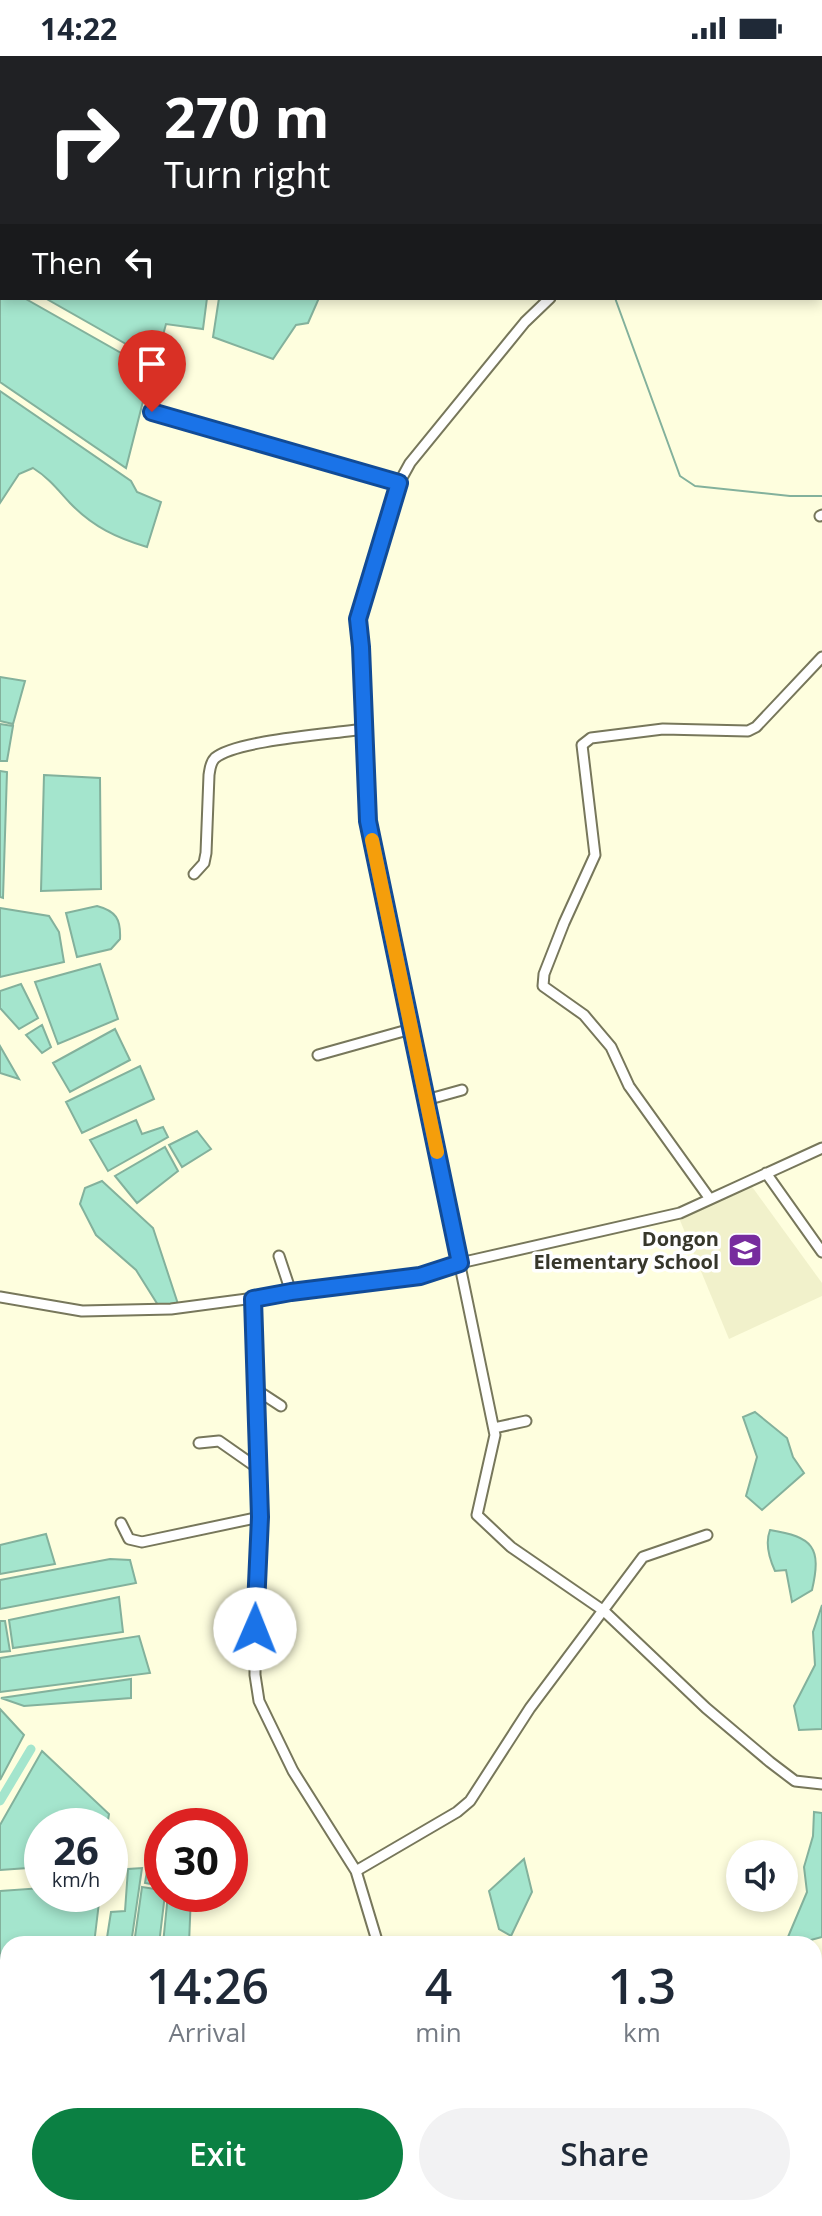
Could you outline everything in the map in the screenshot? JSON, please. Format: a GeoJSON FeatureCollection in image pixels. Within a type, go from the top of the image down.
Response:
{"type":"FeatureCollection","features":[{"type":"Feature","properties":{"kind":"street"},"geometry":{"type":"LineString","coordinates":[[548,300],[525,322],[420,451],[399,483],[358,619],[368,821],[496,1441],[477,1515],[511,1547],[604,1611],[706,1708],[770,1762],[795,1781],[822,1784]]}},
{"type":"Feature","properties":{"kind":"street"},"geometry":{"type":"LineString","coordinates":[[152,412],[399,483]]}},
{"type":"Feature","properties":{"kind":"street"},"geometry":{"type":"LineString","coordinates":[[710,1199],[629,1086],[611,1047],[584,1015],[559,1000],[545,989],[543,983],[564,923],[595,855],[582,745],[591,738],[663,729],[748,731],[756,727],[822,657]]}},
{"type":"Feature","properties":{"kind":"street"},"geometry":{"type":"LineString","coordinates":[[194,874],[204,863],[206,853],[210,764],[217,756],[237,747],[364,729]]}},
{"type":"Feature","properties":{"kind":"street"},"geometry":{"type":"LineString","coordinates":[[318,1055],[411,1029]]}},
{"type":"Feature","properties":{"kind":"street"},"geometry":{"type":"LineString","coordinates":[[426,1100],[462,1090]]}},
{"type":"Feature","properties":{"kind":"street"},"geometry":{"type":"LineString","coordinates":[[0,1297],[82,1311],[171,1309],[420,1276],[460,1263],[680,1213],[822,1148]]}},
{"type":"Feature","properties":{"kind":"street"},"geometry":{"type":"LineString","coordinates":[[766,1173],[822,1252]]}},
{"type":"Feature","properties":{"kind":"street"},"geometry":{"type":"LineString","coordinates":[[279,1256],[291,1292]]}},
{"type":"Feature","properties":{"kind":"street"},"geometry":{"type":"LineString","coordinates":[[253,1299],[260,1517],[255,1605],[255,1675],[259,1701],[293,1771],[356,1871],[376,1936]]}},
{"type":"Feature","properties":{"kind":"street"},"geometry":{"type":"LineString","coordinates":[[255,1389],[281,1406]]}},
{"type":"Feature","properties":{"kind":"street"},"geometry":{"type":"LineString","coordinates":[[494,1428],[526,1421]]}},
{"type":"Feature","properties":{"kind":"street"},"geometry":{"type":"LineString","coordinates":[[199,1443],[219,1441],[259,1469]]}},
{"type":"Feature","properties":{"kind":"street"},"geometry":{"type":"LineString","coordinates":[[121,1523],[129,1539],[142,1542],[260,1517]]}},
{"type":"Feature","properties":{"kind":"street"},"geometry":{"type":"LineString","coordinates":[[356,1871],[457,1812],[470,1801],[530,1708],[644,1555],[707,1535]]}},
{"type":"Feature","properties":{"kind":"shaded area"},"geometry":{"type":"Polygon","coordinates":[[[0,300],[28,300],[151,370],[126,468],[0,382],[0,300]]]}},
{"type":"Feature","properties":{"kind":"shaded area"},"geometry":{"type":"Polygon","coordinates":[[[49,300],[207,300],[203,329],[166,324],[156,361],[49,300]]]}},
{"type":"Feature","properties":{"kind":"shaded area"},"geometry":{"type":"Polygon","coordinates":[[[219,300],[318,300],[308,323],[296,325],[273,359],[213,337],[219,300]]]}},
{"type":"Feature","properties":{"kind":"shaded area"},"geometry":{"type":"Polygon","coordinates":[[[0,391],[131,481],[137,492],[161,502],[147,547],[97,525],[33,468],[19,474],[0,503],[0,391]]]}},
{"type":"Feature","properties":{"kind":"shaded area"},"geometry":{"type":"Polygon","coordinates":[[[0,677],[25,681],[13,724],[0,721],[0,677]]]}},
{"type":"Feature","properties":{"kind":"shaded area"},"geometry":{"type":"Polygon","coordinates":[[[0,724],[13,726],[7,761],[0,761],[0,724]]]}},
{"type":"Feature","properties":{"kind":"shaded area"},"geometry":{"type":"Polygon","coordinates":[[[0,771],[7,772],[3,898],[0,897],[0,771]]]}},
{"type":"Feature","properties":{"kind":"shaded area"},"geometry":{"type":"Polygon","coordinates":[[[44,775],[100,778],[101,889],[41,891],[44,775]]]}},
{"type":"Feature","properties":{"kind":"shaded area"},"geometry":{"type":"Polygon","coordinates":[[[97,906],[109,910],[116,917],[120,939],[111,949],[77,957],[66,913],[97,906]]]}},
{"type":"Feature","properties":{"kind":"shaded area"},"geometry":{"type":"Polygon","coordinates":[[[0,908],[49,916],[59,932],[64,962],[0,977],[0,908]]]}},
{"type":"Feature","properties":{"kind":"shaded area"},"geometry":{"type":"Polygon","coordinates":[[[100,964],[118,1019],[58,1044],[35,982],[100,964]]]}},
{"type":"Feature","properties":{"kind":"shaded area"},"geometry":{"type":"Polygon","coordinates":[[[21,984],[38,1018],[19,1029],[0,1008],[0,991],[21,984]]]}},
{"type":"Feature","properties":{"kind":"shaded area"},"geometry":{"type":"Polygon","coordinates":[[[42,1025],[51,1047],[42,1053],[26,1035],[42,1025]]]}},
{"type":"Feature","properties":{"kind":"shaded area"},"geometry":{"type":"Polygon","coordinates":[[[115,1029],[130,1060],[70,1092],[53,1063],[115,1029]]]}},
{"type":"Feature","properties":{"kind":"shaded area"},"geometry":{"type":"Polygon","coordinates":[[[0,1046],[19,1079],[0,1073],[0,1046]]]}},
{"type":"Feature","properties":{"kind":"shaded area"},"geometry":{"type":"Polygon","coordinates":[[[140,1066],[154,1099],[82,1133],[66,1102],[140,1066]]]}},
{"type":"Feature","properties":{"kind":"shaded area"},"geometry":{"type":"Polygon","coordinates":[[[136,1120],[142,1134],[163,1127],[168,1137],[108,1171],[90,1140],[136,1120]]]}},
{"type":"Feature","properties":{"kind":"shaded area"},"geometry":{"type":"Polygon","coordinates":[[[197,1131],[211,1149],[182,1167],[169,1145],[197,1131]]]}},
{"type":"Feature","properties":{"kind":"shaded area"},"geometry":{"type":"Polygon","coordinates":[[[165,1147],[178,1171],[137,1203],[115,1176],[165,1147]]]}},
{"type":"Feature","properties":{"kind":"shaded area"},"geometry":{"type":"Polygon","coordinates":[[[102,1181],[153,1228],[179,1307],[158,1305],[136,1270],[96,1235],[80,1204],[85,1188],[102,1181]]]}},
{"type":"Feature","properties":{"kind":"shaded area","name":"Dongon Elementary School"},"geometry":{"type":"Polygon","coordinates":[[[750,1184],[822,1283],[822,1296],[729,1339],[679,1218],[750,1184]]]}},
{"type":"Feature","properties":{"kind":"shaded area"},"geometry":{"type":"Polygon","coordinates":[[[755,1412],[787,1438],[793,1457],[804,1473],[762,1510],[746,1496],[757,1457],[743,1417],[755,1412]]]}},
{"type":"Feature","properties":{"kind":"shaded area"},"geometry":{"type":"Polygon","coordinates":[[[770,1530],[796,1536],[811,1546],[814,1554],[816,1563],[812,1590],[792,1602],[786,1570],[775,1571],[771,1561],[768,1545],[770,1530]]]}},
{"type":"Feature","properties":{"kind":"shaded area"},"geometry":{"type":"Polygon","coordinates":[[[46,1534],[55,1564],[0,1574],[0,1545],[46,1534]]]}},
{"type":"Feature","properties":{"kind":"shaded area"},"geometry":{"type":"Polygon","coordinates":[[[110,1559],[130,1560],[136,1583],[0,1609],[0,1580],[110,1559]]]}},
{"type":"Feature","properties":{"kind":"shaded area"},"geometry":{"type":"Polygon","coordinates":[[[119,1597],[123,1632],[13,1648],[9,1620],[119,1597]]]}},
{"type":"Feature","properties":{"kind":"shaded area"},"geometry":{"type":"Polygon","coordinates":[[[822,1605],[822,1729],[799,1730],[794,1706],[815,1665],[813,1632],[822,1605]]]}},
{"type":"Feature","properties":{"kind":"shaded area"},"geometry":{"type":"Polygon","coordinates":[[[0,1621],[5,1621],[10,1651],[0,1652],[0,1621]]]}},
{"type":"Feature","properties":{"kind":"shaded area"},"geometry":{"type":"Polygon","coordinates":[[[139,1636],[150,1673],[0,1692],[0,1658],[139,1636]]]}},
{"type":"Feature","properties":{"kind":"shaded area"},"geometry":{"type":"Polygon","coordinates":[[[131,1679],[131,1698],[24,1706],[1,1698],[131,1679]]]}},
{"type":"Feature","properties":{"kind":"shaded area"},"geometry":{"type":"Polygon","coordinates":[[[0,1709],[24,1735],[0,1780],[0,1709]]]}},
{"type":"Feature","properties":{"kind":"shaded area"},"geometry":{"type":"Polygon","coordinates":[[[42,1751],[103,1808],[24,1808],[24,1868],[0,1870],[0,1825],[42,1751]]]}},
{"type":"Feature","properties":{"kind":"shaded area"},"geometry":{"type":"Polygon","coordinates":[[[814,1812],[822,1813],[822,1936],[788,1936],[807,1892],[804,1867],[813,1836],[814,1812]]]}},
{"type":"Feature","properties":{"kind":"shaded area"},"geometry":{"type":"Polygon","coordinates":[[[524,1859],[532,1892],[511,1936],[499,1929],[489,1891],[524,1859]]]}},
{"type":"Feature","properties":{"kind":"shaded area"},"geometry":{"type":"Polygon","coordinates":[[[142,1868],[132,1936],[107,1936],[111,1912],[128,1912],[128,1869],[142,1868]]]}},
{"type":"Feature","properties":{"kind":"shaded area"},"geometry":{"type":"Polygon","coordinates":[[[142,1887],[144,1912],[163,1912],[160,1936],[135,1936],[142,1887]]]}},
{"type":"Feature","properties":{"kind":"shaded area"},"geometry":{"type":"Polygon","coordinates":[[[24,1889],[24,1912],[98,1912],[95,1936],[0,1936],[0,1891],[24,1889]]]}},
{"type":"Feature","properties":{"kind":"shaded area"},"geometry":{"type":"Polygon","coordinates":[[[166,1912],[190,1912],[189,1936],[164,1936],[166,1912]]]}},
{"type":"Feature","properties":{"kind":"waterway"},"geometry":{"type":"LineString","coordinates":[[616,300],[680,476],[695,486],[790,496],[822,496]]}},
{"type":"Feature","properties":{"kind":"waterway"},"geometry":{"type":"LineString","coordinates":[[0,1801],[31,1749]]}},
{"type":"Feature","properties":{"kind":"slow traffic"},"geometry":{"type":"LineString","coordinates":[[372,840],[437,1152]]}},
{"type":"Feature","properties":{"kind":"place","name":"Dongon Elementary School"},"geometry":{"type":"Point","coordinates":[745,1250]}},
{"type":"Feature","properties":{"kind":"route"},"geometry":{"type":"LineString","coordinates":[[152,412],[399,483],[358,619],[368,821],[460,1263],[420,1276],[253,1299],[260,1517],[255,1629]]}}]}
